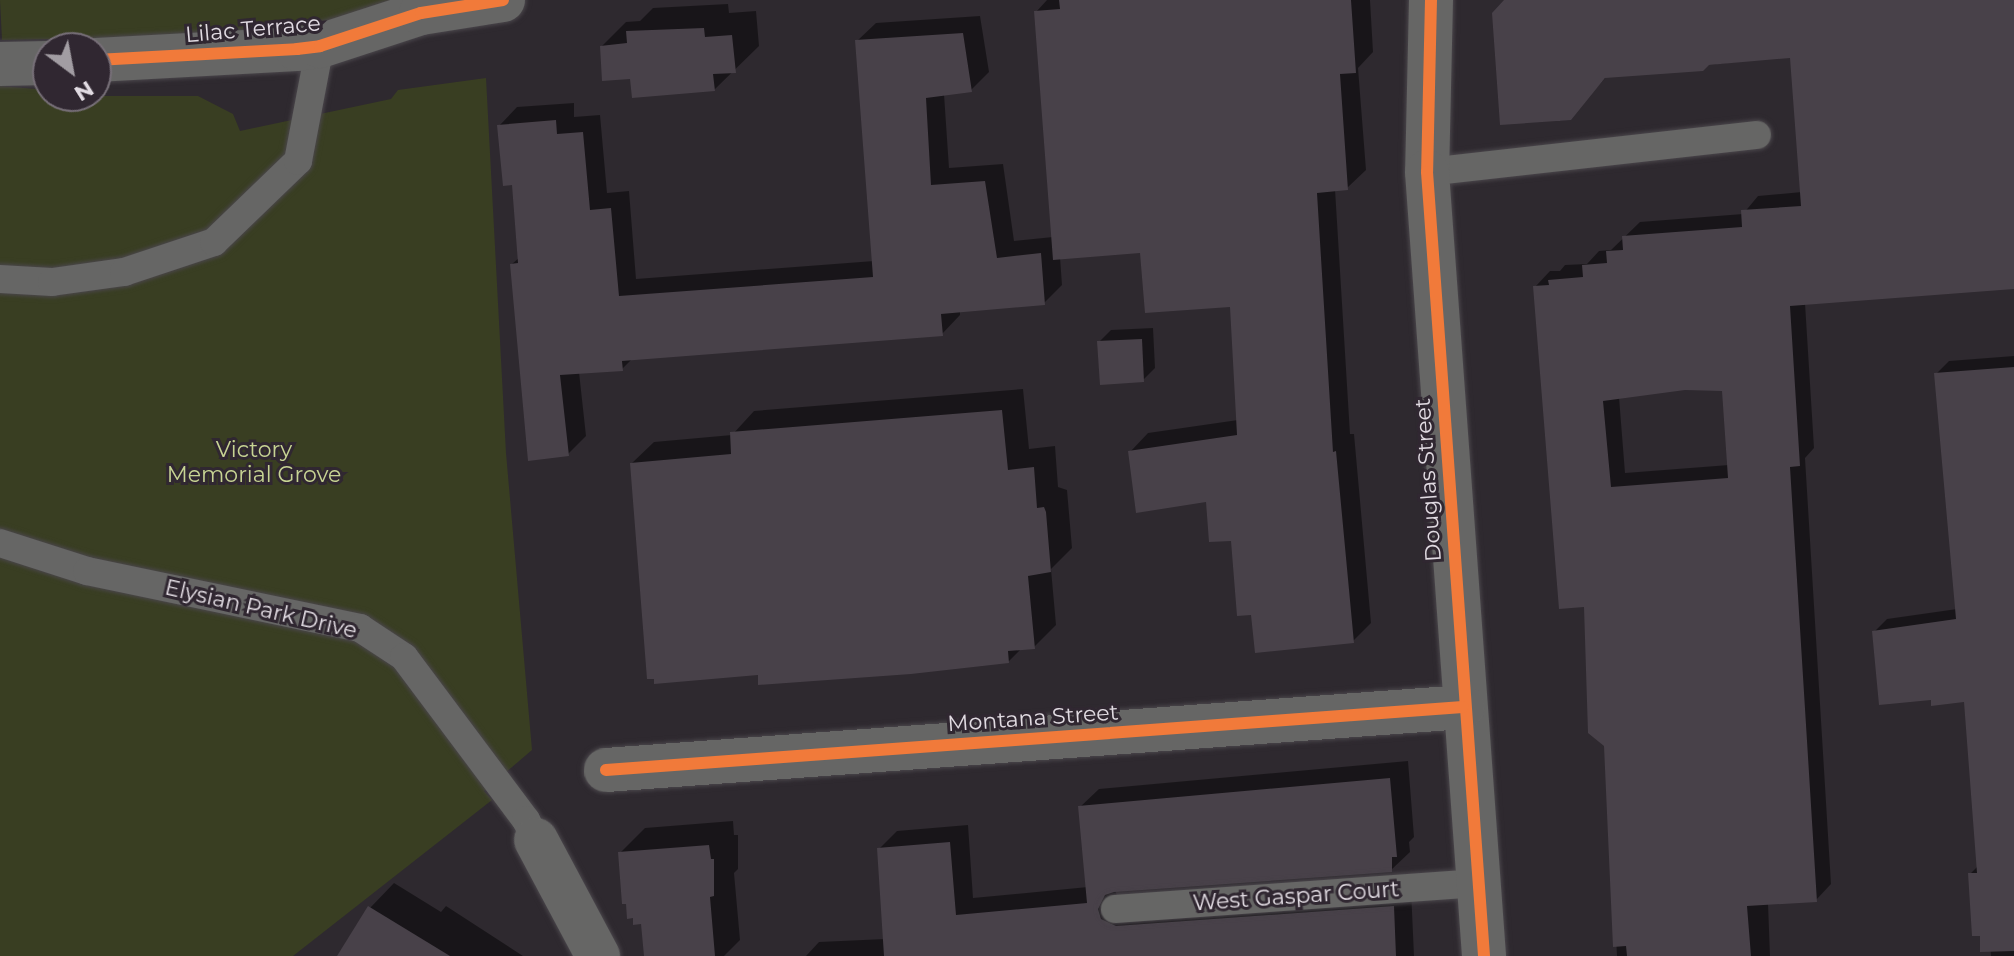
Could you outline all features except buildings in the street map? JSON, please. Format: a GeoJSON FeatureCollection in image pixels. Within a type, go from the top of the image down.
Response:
{"type":"FeatureCollection","features":[{"type":"Feature","properties":{"kind":"street","name":"Lilac Terrace"},"geometry":{"type":"LineString","coordinates":[[112,59],[320,46],[421,13],[503,0]]}},
{"type":"Feature","properties":{"kind":"street","name":"Douglas Street"},"geometry":{"type":"LineString","coordinates":[[1431,0],[1427,172],[1463,707],[1484,956]]}},
{"type":"Feature","properties":{"kind":"street"},"geometry":{"type":"LineString","coordinates":[[0,64],[32,63]]}},
{"type":"Feature","properties":{"kind":"street","name":"Montana Street"},"geometry":{"type":"LineString","coordinates":[[606,770],[1463,707]]}},
{"type":"Feature","properties":{"kind":"street","name":"Elysian Park Drive"},"geometry":{"type":"LineString","coordinates":[[536,840],[598,956]]}},
{"type":"Feature","properties":{"kind":"lane"},"geometry":{"type":"LineString","coordinates":[[0,279],[52,282],[124,272],[214,242],[298,161],[320,46]]}},
{"type":"Feature","properties":{"kind":"lane"},"geometry":{"type":"LineString","coordinates":[[1427,172],[1757,135]]}},
{"type":"Feature","properties":{"kind":"lane","name":"Elysian Park Drive"},"geometry":{"type":"LineString","coordinates":[[0,543],[87,571],[360,628],[404,657],[526,820],[536,840]]}},
{"type":"Feature","properties":{"kind":"lane","name":"West Gaspar Court"},"geometry":{"type":"LineString","coordinates":[[1115,909],[1478,883]]}},
{"type":"Feature","properties":{"kind":"green space"},"geometry":{"type":"Polygon","coordinates":[[[0,0],[407,0],[289,34],[112,38],[112,32],[32,32],[32,39],[2,40],[0,0]]]}},
{"type":"Feature","properties":{"kind":"green space","name":"Victory Memorial Grove"},"geometry":{"type":"Polygon","coordinates":[[[486,78],[506,453],[532,750],[484,791],[492,800],[293,956],[0,956],[0,86],[32,89],[32,112],[112,112],[112,96],[198,96],[233,114],[240,131],[391,99],[398,90],[486,78]]]}},
{"type":"Feature","properties":{"kind":"cycle path"},"geometry":{"type":"LineString","coordinates":[[112,59],[320,46],[421,13],[503,0]]}},
{"type":"Feature","properties":{"kind":"cycle path"},"geometry":{"type":"LineString","coordinates":[[1431,0],[1427,172],[1484,956]]}},
{"type":"Feature","properties":{"kind":"cycle path"},"geometry":{"type":"LineString","coordinates":[[606,770],[1463,707]]}}]}
